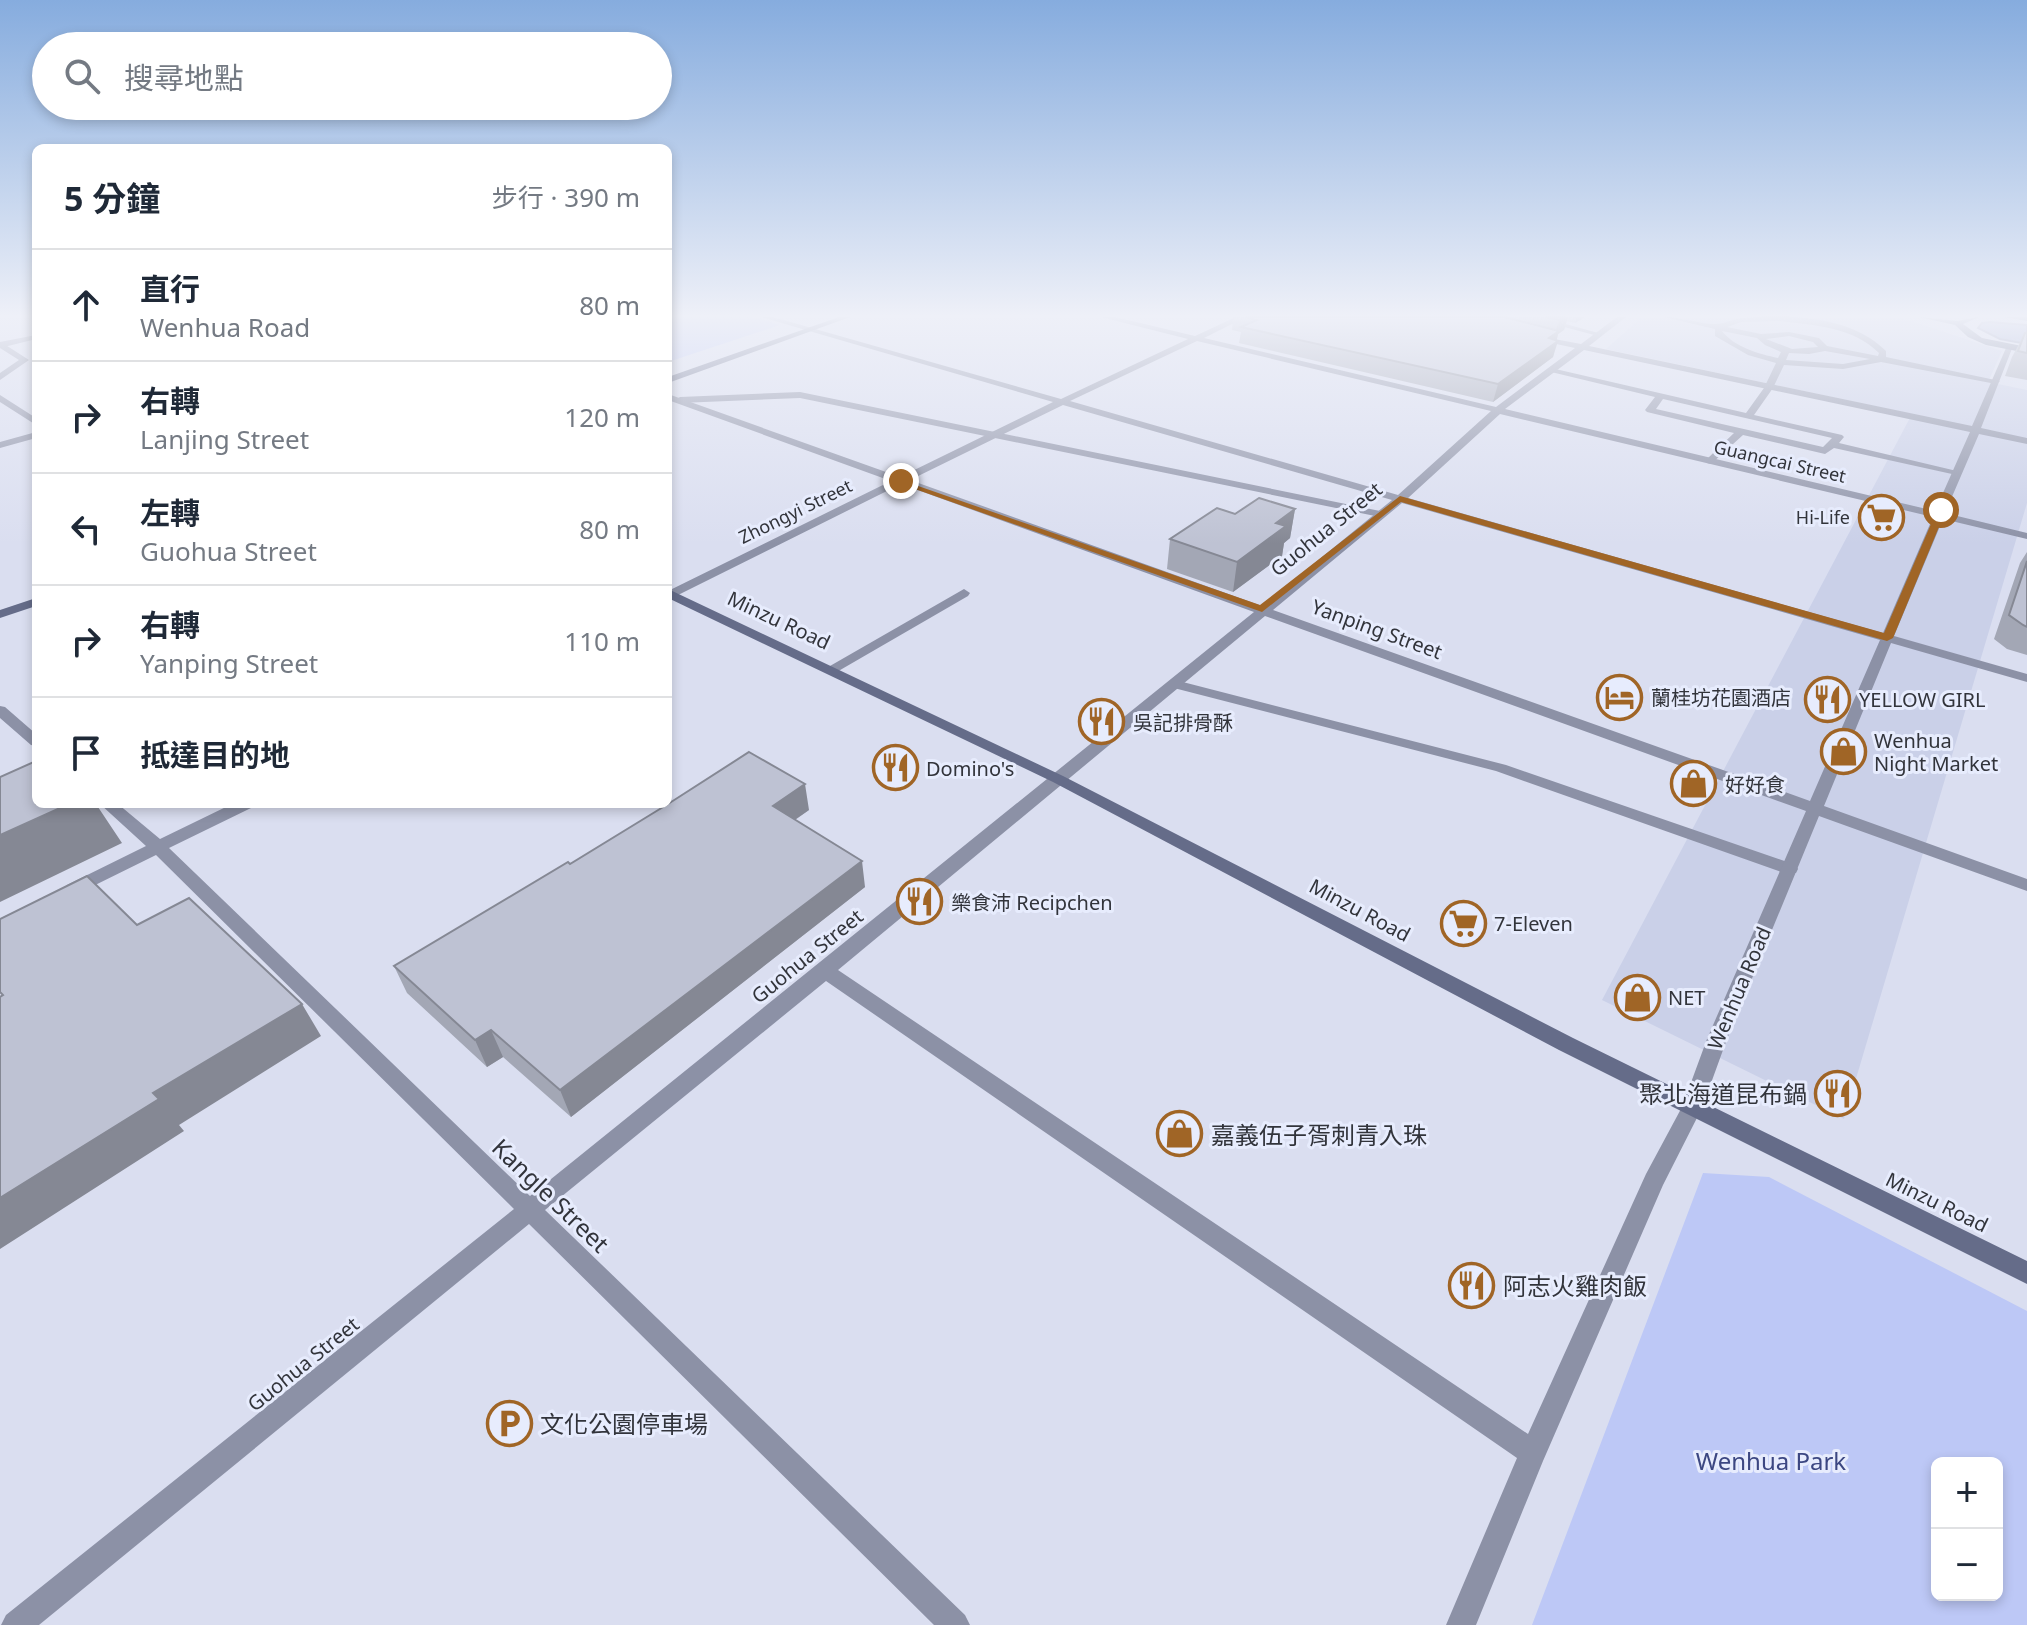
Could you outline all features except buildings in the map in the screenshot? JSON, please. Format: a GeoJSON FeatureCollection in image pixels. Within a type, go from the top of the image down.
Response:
{"type":"FeatureCollection","features":[{"type":"Feature","properties":{"kind":"main road","name":"Minzu Road"},"geometry":{"type":"LineString","coordinates":[[672,596],[1058,779],[1692,1108],[2027,1273]]}},
{"type":"Feature","properties":{"kind":"main road"},"geometry":{"type":"LineString","coordinates":[[0,614],[32,603]]}},
{"type":"Feature","properties":{"kind":"street"},"geometry":{"type":"LineString","coordinates":[[1030,393],[2027,678]]}},
{"type":"Feature","properties":{"kind":"street","name":"Zhongyi Street"},"geometry":{"type":"LineString","coordinates":[[672,594],[1081,393]]}},
{"type":"Feature","properties":{"kind":"street","name":"Guangcai Street"},"geometry":{"type":"LineString","coordinates":[[1425,393],[2027,536]]}},
{"type":"Feature","properties":{"kind":"street","name":"Guohua Street"},"geometry":{"type":"LineString","coordinates":[[16,1625],[825,971],[1262,609],[1400,499],[1498,410],[1521,393]]}},
{"type":"Feature","properties":{"kind":"street"},"geometry":{"type":"LineString","coordinates":[[1647,393],[1661,396],[1725,411],[1784,424],[1839,437],[1825,451],[1650,410],[1661,396]]}},
{"type":"Feature","properties":{"kind":"street"},"geometry":{"type":"LineString","coordinates":[[1748,416],[1765,393]]}},
{"type":"Feature","properties":{"kind":"street"},"geometry":{"type":"LineString","coordinates":[[1792,393],[2027,441]]}},
{"type":"Feature","properties":{"kind":"street","name":"Wenhua Road"},"geometry":{"type":"LineString","coordinates":[[1461,1625],[1533,1453],[1666,1155],[1692,1108],[1717,1039],[1991,393]]}},
{"type":"Feature","properties":{"kind":"street"},"geometry":{"type":"LineString","coordinates":[[674,398],[800,395],[1380,514]]}},
{"type":"Feature","properties":{"kind":"street"},"geometry":{"type":"LineString","coordinates":[[0,398],[32,419]]}},
{"type":"Feature","properties":{"kind":"street","name":"Yanping Street"},"geometry":{"type":"LineString","coordinates":[[674,398],[2027,885]]}},
{"type":"Feature","properties":{"kind":"street"},"geometry":{"type":"LineString","coordinates":[[1712,424],[1725,411]]}},
{"type":"Feature","properties":{"kind":"street"},"geometry":{"type":"LineString","coordinates":[[1771,439],[1784,424]]}},
{"type":"Feature","properties":{"kind":"street"},"geometry":{"type":"LineString","coordinates":[[1711,461],[1741,431]]}},
{"type":"Feature","properties":{"kind":"street"},"geometry":{"type":"LineString","coordinates":[[0,445],[32,436]]}},
{"type":"Feature","properties":{"kind":"street"},"geometry":{"type":"LineString","coordinates":[[1832,444],[1957,474]]}},
{"type":"Feature","properties":{"kind":"street"},"geometry":{"type":"LineString","coordinates":[[830,670],[964,593]]}},
{"type":"Feature","properties":{"kind":"street"},"geometry":{"type":"LineString","coordinates":[[1175,684],[1501,768],[1790,869]]}},
{"type":"Feature","properties":{"kind":"street"},"geometry":{"type":"LineString","coordinates":[[0,710],[32,738]]}},
{"type":"Feature","properties":{"kind":"street","name":"Kangle Street"},"geometry":{"type":"LineString","coordinates":[[113,808],[158,847],[955,1625]]}},
{"type":"Feature","properties":{"kind":"street"},"geometry":{"type":"LineString","coordinates":[[53,899],[237,808]]}},
{"type":"Feature","properties":{"kind":"street"},"geometry":{"type":"LineString","coordinates":[[825,971],[1533,1453]]}},
{"type":"Feature","properties":{"kind":"shaded area","name":"Wenhua Night Market"},"geometry":{"type":"Polygon","coordinates":[[[1812,393],[2027,393],[2027,503],[1844,1119],[1602,1000],[1912,414],[1812,393]]]}},
{"type":"Feature","properties":{"kind":"green space","name":"Wenhua Park"},"geometry":{"type":"Polygon","coordinates":[[[1703,1173],[1769,1177],[2027,1311],[2027,1625],[1532,1625],[1703,1173]]]}},
{"type":"Feature","properties":{"kind":"place","name":"Hi-Life"},"geometry":{"type":"Point","coordinates":[1881,517]}},
{"type":"Feature","properties":{"kind":"place","name":"蘭桂坊花園酒店"},"geometry":{"type":"Point","coordinates":[1620,697]}},
{"type":"Feature","properties":{"kind":"place","name":"YELLOW GIRL"},"geometry":{"type":"Point","coordinates":[1828,699]}},
{"type":"Feature","properties":{"kind":"place","name":"吳記排骨酥"},"geometry":{"type":"Point","coordinates":[1102,722]}},
{"type":"Feature","properties":{"kind":"place","name":"Wenhua Night Market"},"geometry":{"type":"Point","coordinates":[1843,751]}},
{"type":"Feature","properties":{"kind":"place","name":"Domino's"},"geometry":{"type":"Point","coordinates":[895,768]}},
{"type":"Feature","properties":{"kind":"place","name":"好好食"},"geometry":{"type":"Point","coordinates":[1694,784]}},
{"type":"Feature","properties":{"kind":"place","name":"樂食沛 Recipchen"},"geometry":{"type":"Point","coordinates":[920,902]}},
{"type":"Feature","properties":{"kind":"place","name":"7-Eleven"},"geometry":{"type":"Point","coordinates":[1463,923]}},
{"type":"Feature","properties":{"kind":"place","name":"NET"},"geometry":{"type":"Point","coordinates":[1637,997]}},
{"type":"Feature","properties":{"kind":"place","name":"聚北海道昆布鍋"},"geometry":{"type":"Point","coordinates":[1838,1093]}},
{"type":"Feature","properties":{"kind":"place","name":"嘉義伍子胥刺青入珠"},"geometry":{"type":"Point","coordinates":[1180,1134]}},
{"type":"Feature","properties":{"kind":"place","name":"阿志火雞肉飯"},"geometry":{"type":"Point","coordinates":[1472,1285]}},
{"type":"Feature","properties":{"kind":"place","name":"文化公園停車場"},"geometry":{"type":"Point","coordinates":[509,1423]}},
{"type":"Feature","properties":{"kind":"route"},"geometry":{"type":"LineString","coordinates":[[901,481],[1262,609],[1400,499],[1887,638],[1941,510]]}}]}
